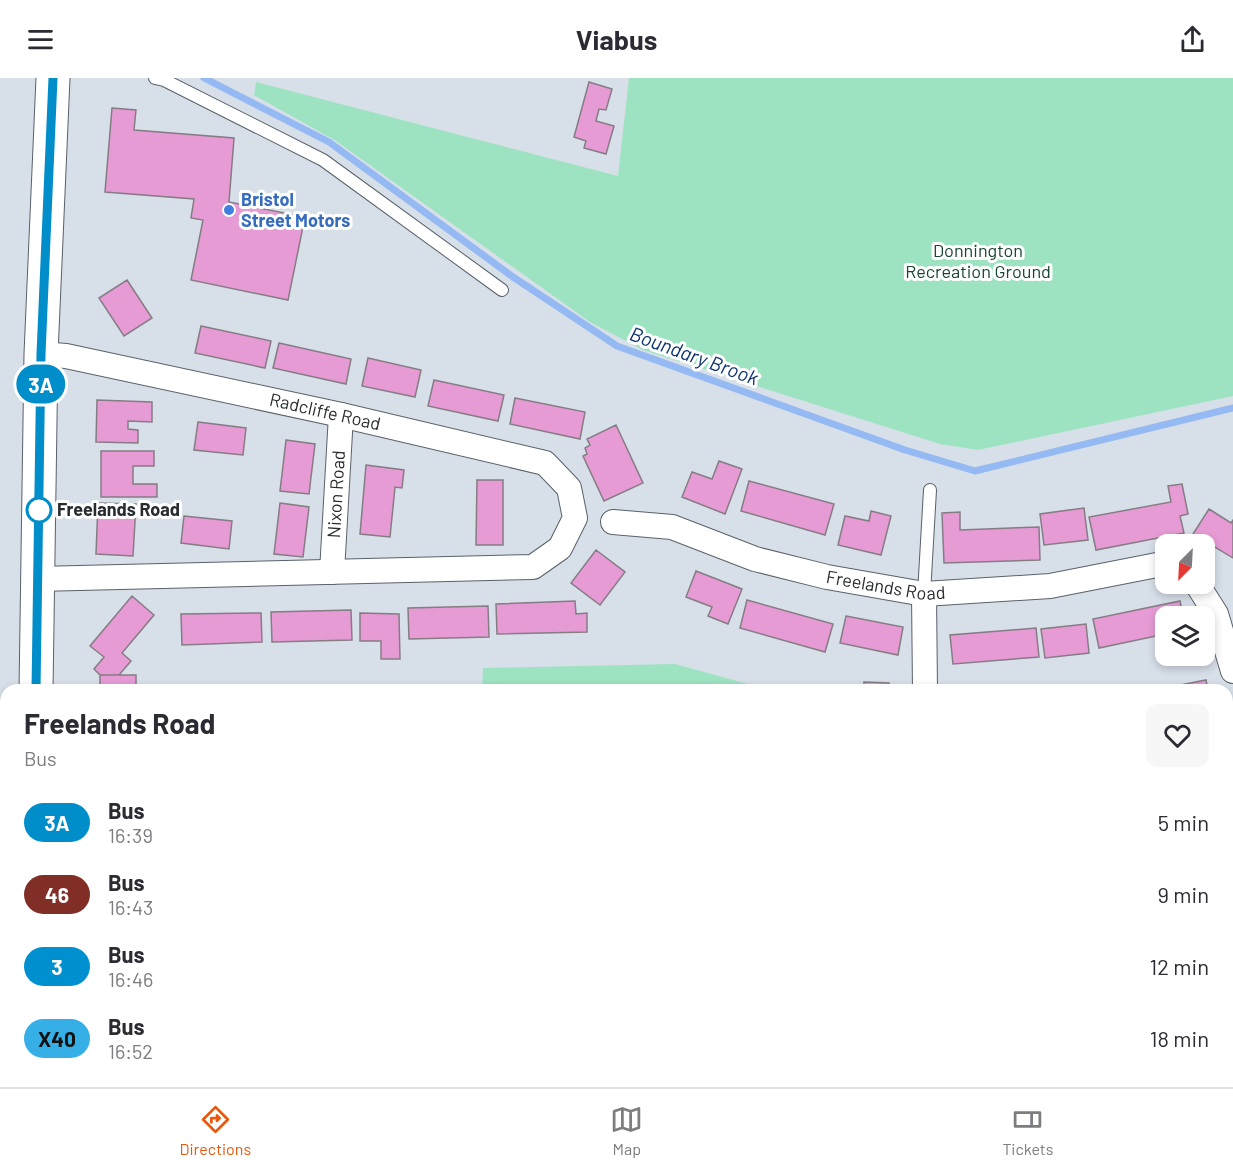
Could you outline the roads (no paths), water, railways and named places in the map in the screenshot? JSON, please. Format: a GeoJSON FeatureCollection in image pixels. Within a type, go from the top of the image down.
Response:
{"type":"FeatureCollection","features":[{"type":"Feature","properties":{"kind":"main road"},"geometry":{"type":"LineString","coordinates":[[36,684],[41,354],[53,78]]}},
{"type":"Feature","properties":{"kind":"street","name":"Radcliffe Road"},"geometry":{"type":"LineString","coordinates":[[41,354],[66,356],[341,415],[545,463],[568,488],[575,518],[560,548],[533,567],[332,572]]}},
{"type":"Feature","properties":{"kind":"street","name":"Nixon Road"},"geometry":{"type":"LineString","coordinates":[[332,572],[341,415]]}},
{"type":"Feature","properties":{"kind":"street","name":"Freelands Road"},"geometry":{"type":"LineString","coordinates":[[613,522],[672,526],[755,559],[827,577],[924,594],[1050,586],[1155,565]]}},
{"type":"Feature","properties":{"kind":"street"},"geometry":{"type":"LineString","coordinates":[[37,579],[332,572]]}},
{"type":"Feature","properties":{"kind":"street"},"geometry":{"type":"LineString","coordinates":[[924,594],[925,684]]}},
{"type":"Feature","properties":{"kind":"street"},"geometry":{"type":"LineString","coordinates":[[1203,594],[1216,614],[1233,671]]}},
{"type":"Feature","properties":{"kind":"lane"},"geometry":{"type":"LineString","coordinates":[[155,78],[164,80],[323,160],[502,290]]}},
{"type":"Feature","properties":{"kind":"lane"},"geometry":{"type":"LineString","coordinates":[[924,594],[930,490]]}},
{"type":"Feature","properties":{"kind":"waterway","name":"Boundary Brook"},"geometry":{"type":"LineString","coordinates":[[204,78],[329,142],[513,277],[617,346],[905,450],[975,471],[1233,408]]}},
{"type":"Feature","properties":{"kind":"place","name":"Bristol Street Motors"},"geometry":{"type":"Point","coordinates":[229,210]}},
{"type":"Feature","properties":{"kind":"place","name":"Freelands Road"},"geometry":{"type":"Point","coordinates":[39,510]}},
{"type":"Feature","properties":{"kind":"park label","name":"Donnington Recreation Ground"},"geometry":{"type":"Point","coordinates":[978,261]}}]}
